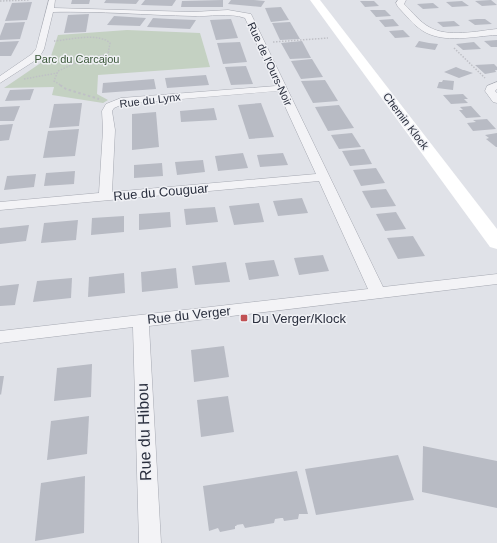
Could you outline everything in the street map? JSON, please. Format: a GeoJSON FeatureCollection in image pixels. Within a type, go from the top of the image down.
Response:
{"type":"FeatureCollection","features":[{"type":"Feature","properties":{"kind":"main road","name":"Chemin Klock"},"geometry":{"type":"LineString","coordinates":[[315,0],[497,243]]}},
{"type":"Feature","properties":{"kind":"street"},"geometry":{"type":"LineString","coordinates":[[402,0],[400,3],[401,5],[425,29],[440,34],[497,32]]}},
{"type":"Feature","properties":{"kind":"street"},"geometry":{"type":"LineString","coordinates":[[2,78],[36,56],[40,49],[51,5]]}},
{"type":"Feature","properties":{"kind":"street","name":"Rue de l'Ours-Noir"},"geometry":{"type":"LineString","coordinates":[[51,5],[195,14],[233,13],[248,16],[378,293]]}},
{"type":"Feature","properties":{"kind":"street"},"geometry":{"type":"LineString","coordinates":[[495,86],[490,91],[497,100]]}},
{"type":"Feature","properties":{"kind":"street","name":"Rue du Lynx"},"geometry":{"type":"LineString","coordinates":[[106,197],[105,185],[109,130],[107,110],[110,106],[121,101],[282,88]]}},
{"type":"Feature","properties":{"kind":"street","name":"Rue du Couguar"},"geometry":{"type":"LineString","coordinates":[[0,206],[323,177]]}},
{"type":"Feature","properties":{"kind":"street","name":"Rue du Verger"},"geometry":{"type":"LineString","coordinates":[[0,337],[497,279]]}},
{"type":"Feature","properties":{"kind":"street","name":"Rue du Hibou"},"geometry":{"type":"LineString","coordinates":[[141,321],[150,543]]}},
{"type":"Feature","properties":{"kind":"path"},"geometry":{"type":"LineString","coordinates":[[0,1],[29,0]]}},
{"type":"Feature","properties":{"kind":"path"},"geometry":{"type":"LineString","coordinates":[[440,34],[495,86]]}},
{"type":"Feature","properties":{"kind":"path"},"geometry":{"type":"LineString","coordinates":[[2,78],[32,78],[57,73],[58,71],[78,62],[108,54],[110,43],[105,38],[92,37],[74,40],[41,42]]}},
{"type":"Feature","properties":{"kind":"path"},"geometry":{"type":"LineString","coordinates":[[260,43],[344,37]]}},
{"type":"Feature","properties":{"kind":"path"},"geometry":{"type":"LineString","coordinates":[[57,73],[54,81],[66,89],[115,104]]}},
{"type":"Feature","properties":{"kind":"green space","name":"Parc du Carcajou"},"geometry":{"type":"Polygon","coordinates":[[[127,30],[200,33],[210,67],[98,75],[97,94],[108,100],[103,103],[52,95],[54,87],[4,88],[51,56],[58,35],[127,30]]]}},
{"type":"Feature","properties":{"kind":"building"},"geometry":{"type":"Polygon","coordinates":[[[72,0],[90,0],[89,4],[71,4],[72,0]]]}},
{"type":"Feature","properties":{"kind":"building"},"geometry":{"type":"Polygon","coordinates":[[[106,0],[139,0],[136,4],[104,3],[106,0]]]}},
{"type":"Feature","properties":{"kind":"building"},"geometry":{"type":"Polygon","coordinates":[[[145,0],[176,0],[172,6],[141,5],[145,0]]]}},
{"type":"Feature","properties":{"kind":"building"},"geometry":{"type":"Polygon","coordinates":[[[223,0],[223,7],[181,7],[182,1],[223,0]]]}},
{"type":"Feature","properties":{"kind":"building"},"geometry":{"type":"Polygon","coordinates":[[[231,0],[265,1],[261,7],[228,4],[231,0]]]}},
{"type":"Feature","properties":{"kind":"building"},"geometry":{"type":"Polygon","coordinates":[[[491,0],[497,5],[482,6],[475,1],[491,0]]]}},
{"type":"Feature","properties":{"kind":"building"},"geometry":{"type":"Polygon","coordinates":[[[360,1],[374,1],[379,6],[365,7],[360,1]]]}},
{"type":"Feature","properties":{"kind":"building"},"geometry":{"type":"Polygon","coordinates":[[[462,1],[469,6],[452,7],[446,2],[462,1]]]}},
{"type":"Feature","properties":{"kind":"building"},"geometry":{"type":"Polygon","coordinates":[[[32,2],[27,20],[5,21],[12,3],[32,2]]]}},
{"type":"Feature","properties":{"kind":"building"},"geometry":{"type":"Polygon","coordinates":[[[433,3],[439,8],[423,9],[417,4],[433,3]]]}},
{"type":"Feature","properties":{"kind":"building"},"geometry":{"type":"Polygon","coordinates":[[[281,7],[289,20],[271,22],[265,8],[281,7]]]}},
{"type":"Feature","properties":{"kind":"building"},"geometry":{"type":"Polygon","coordinates":[[[370,10],[385,10],[391,16],[376,17],[370,10]]]}},
{"type":"Feature","properties":{"kind":"building"},"geometry":{"type":"Polygon","coordinates":[[[89,14],[86,32],[64,33],[68,15],[89,14]]]}},
{"type":"Feature","properties":{"kind":"building"},"geometry":{"type":"Polygon","coordinates":[[[114,16],[146,18],[140,26],[107,25],[114,16]]]}},
{"type":"Feature","properties":{"kind":"building"},"geometry":{"type":"Polygon","coordinates":[[[153,18],[196,20],[190,29],[147,27],[153,18]]]}},
{"type":"Feature","properties":{"kind":"building"},"geometry":{"type":"Polygon","coordinates":[[[231,19],[238,38],[216,40],[210,20],[231,19]]]}},
{"type":"Feature","properties":{"kind":"building"},"geometry":{"type":"Polygon","coordinates":[[[393,19],[399,26],[385,27],[379,20],[393,19]]]}},
{"type":"Feature","properties":{"kind":"building"},"geometry":{"type":"Polygon","coordinates":[[[485,19],[492,24],[475,25],[468,20],[485,19]]]}},
{"type":"Feature","properties":{"kind":"building"},"geometry":{"type":"Polygon","coordinates":[[[454,21],[460,26],[443,27],[437,22],[454,21]]]}},
{"type":"Feature","properties":{"kind":"building"},"geometry":{"type":"Polygon","coordinates":[[[25,22],[20,39],[0,40],[5,23],[25,22]]]}},
{"type":"Feature","properties":{"kind":"building"},"geometry":{"type":"Polygon","coordinates":[[[290,22],[300,39],[280,40],[272,23],[290,22]]]}},
{"type":"Feature","properties":{"kind":"building"},"geometry":{"type":"Polygon","coordinates":[[[403,30],[410,37],[395,38],[389,31],[403,30]]]}},
{"type":"Feature","properties":{"kind":"building"},"geometry":{"type":"Polygon","coordinates":[[[497,40],[497,47],[491,47],[484,41],[497,40]]]}},
{"type":"Feature","properties":{"kind":"building"},"geometry":{"type":"Polygon","coordinates":[[[19,41],[11,56],[0,56],[0,42],[19,41]]]}},
{"type":"Feature","properties":{"kind":"building"},"geometry":{"type":"Polygon","coordinates":[[[302,41],[311,58],[290,59],[281,43],[302,41]]]}},
{"type":"Feature","properties":{"kind":"building"},"geometry":{"type":"Polygon","coordinates":[[[419,41],[438,44],[435,50],[415,47],[419,41]]]}},
{"type":"Feature","properties":{"kind":"building"},"geometry":{"type":"Polygon","coordinates":[[[240,42],[247,62],[223,64],[217,43],[240,42]]]}},
{"type":"Feature","properties":{"kind":"building"},"geometry":{"type":"Polygon","coordinates":[[[474,42],[481,49],[463,50],[456,44],[474,42]]]}},
{"type":"Feature","properties":{"kind":"building"},"geometry":{"type":"Polygon","coordinates":[[[312,59],[323,77],[301,79],[291,61],[312,59]]]}},
{"type":"Feature","properties":{"kind":"building"},"geometry":{"type":"Polygon","coordinates":[[[494,64],[497,67],[497,70],[495,70],[496,72],[485,74],[475,65],[494,64]]]}},
{"type":"Feature","properties":{"kind":"building"},"geometry":{"type":"Polygon","coordinates":[[[246,66],[253,84],[231,85],[225,67],[246,66]]]}},
{"type":"Feature","properties":{"kind":"building"},"geometry":{"type":"Polygon","coordinates":[[[456,67],[473,73],[459,78],[444,72],[456,67]]]}},
{"type":"Feature","properties":{"kind":"building"},"geometry":{"type":"Polygon","coordinates":[[[206,75],[209,85],[167,88],[165,78],[206,75]]]}},
{"type":"Feature","properties":{"kind":"building"},"geometry":{"type":"Polygon","coordinates":[[[154,79],[156,89],[102,93],[103,83],[154,79]]]}},
{"type":"Feature","properties":{"kind":"building"},"geometry":{"type":"Polygon","coordinates":[[[325,80],[338,101],[313,103],[301,81],[325,80]]]}},
{"type":"Feature","properties":{"kind":"building"},"geometry":{"type":"Polygon","coordinates":[[[443,80],[454,81],[453,90],[437,88],[439,82],[442,82],[443,80]]]}},
{"type":"Feature","properties":{"kind":"building"},"geometry":{"type":"Polygon","coordinates":[[[34,89],[30,100],[5,101],[10,90],[34,89]]]}},
{"type":"Feature","properties":{"kind":"building"},"geometry":{"type":"Polygon","coordinates":[[[463,94],[468,99],[464,99],[468,103],[451,104],[443,95],[463,94]]]}},
{"type":"Feature","properties":{"kind":"building"},"geometry":{"type":"Polygon","coordinates":[[[82,103],[79,126],[49,128],[54,104],[82,103]]]}},
{"type":"Feature","properties":{"kind":"building"},"geometry":{"type":"Polygon","coordinates":[[[261,103],[274,137],[249,139],[238,105],[261,103]]]}},
{"type":"Feature","properties":{"kind":"building"},"geometry":{"type":"Polygon","coordinates":[[[339,105],[354,128],[328,131],[315,107],[339,105]]]}},
{"type":"Feature","properties":{"kind":"building"},"geometry":{"type":"Polygon","coordinates":[[[20,106],[14,121],[0,121],[0,107],[20,106]]]}},
{"type":"Feature","properties":{"kind":"building"},"geometry":{"type":"Polygon","coordinates":[[[471,106],[481,117],[466,118],[459,110],[463,110],[460,107],[471,106]]]}},
{"type":"Feature","properties":{"kind":"building"},"geometry":{"type":"Polygon","coordinates":[[[214,108],[217,120],[181,122],[180,111],[214,108]]]}},
{"type":"Feature","properties":{"kind":"building"},"geometry":{"type":"Polygon","coordinates":[[[156,112],[159,147],[132,150],[132,114],[156,112]]]}},
{"type":"Feature","properties":{"kind":"building"},"geometry":{"type":"Polygon","coordinates":[[[487,119],[496,129],[473,131],[467,123],[476,122],[473,120],[487,119]]]}},
{"type":"Feature","properties":{"kind":"building"},"geometry":{"type":"Polygon","coordinates":[[[13,124],[9,140],[0,141],[0,125],[13,124]]]}},
{"type":"Feature","properties":{"kind":"building"},"geometry":{"type":"Polygon","coordinates":[[[79,129],[75,156],[43,158],[48,131],[79,129]]]}},
{"type":"Feature","properties":{"kind":"building"},"geometry":{"type":"Polygon","coordinates":[[[352,133],[361,147],[339,149],[331,135],[352,133]]]}},
{"type":"Feature","properties":{"kind":"building"},"geometry":{"type":"Polygon","coordinates":[[[497,133],[496,147],[486,139],[489,138],[485,135],[497,133]]]}},
{"type":"Feature","properties":{"kind":"building"},"geometry":{"type":"Polygon","coordinates":[[[364,149],[372,164],[350,166],[342,151],[364,149]]]}},
{"type":"Feature","properties":{"kind":"building"},"geometry":{"type":"Polygon","coordinates":[[[243,153],[248,168],[218,171],[215,156],[243,153]]]}},
{"type":"Feature","properties":{"kind":"building"},"geometry":{"type":"Polygon","coordinates":[[[283,153],[288,165],[260,167],[257,155],[283,153]]]}},
{"type":"Feature","properties":{"kind":"building"},"geometry":{"type":"Polygon","coordinates":[[[203,160],[205,172],[177,175],[175,162],[203,160]]]}},
{"type":"Feature","properties":{"kind":"building"},"geometry":{"type":"Polygon","coordinates":[[[162,163],[163,176],[134,178],[134,165],[162,163]]]}},
{"type":"Feature","properties":{"kind":"building"},"geometry":{"type":"Polygon","coordinates":[[[376,168],[385,183],[361,186],[353,170],[376,168]]]}},
{"type":"Feature","properties":{"kind":"building"},"geometry":{"type":"Polygon","coordinates":[[[75,171],[74,184],[44,186],[46,173],[75,171]]]}},
{"type":"Feature","properties":{"kind":"building"},"geometry":{"type":"Polygon","coordinates":[[[36,174],[34,187],[4,190],[7,176],[36,174]]]}},
{"type":"Feature","properties":{"kind":"building"},"geometry":{"type":"Polygon","coordinates":[[[386,189],[396,206],[371,208],[362,191],[386,189]]]}},
{"type":"Feature","properties":{"kind":"building"},"geometry":{"type":"Polygon","coordinates":[[[302,198],[308,213],[278,216],[273,201],[302,198]]]}},
{"type":"Feature","properties":{"kind":"building"},"geometry":{"type":"Polygon","coordinates":[[[259,203],[264,222],[234,225],[229,206],[259,203]]]}},
{"type":"Feature","properties":{"kind":"building"},"geometry":{"type":"Polygon","coordinates":[[[215,207],[218,222],[186,225],[184,209],[215,207]]]}},
{"type":"Feature","properties":{"kind":"building"},"geometry":{"type":"Polygon","coordinates":[[[170,212],[171,227],[139,230],[139,214],[170,212]]]}},
{"type":"Feature","properties":{"kind":"building"},"geometry":{"type":"Polygon","coordinates":[[[396,212],[406,229],[385,231],[376,214],[396,212]]]}},
{"type":"Feature","properties":{"kind":"building"},"geometry":{"type":"Polygon","coordinates":[[[124,216],[124,232],[91,235],[92,218],[124,216]]]}},
{"type":"Feature","properties":{"kind":"building"},"geometry":{"type":"Polygon","coordinates":[[[78,220],[76,240],[41,243],[44,223],[78,220]]]}},
{"type":"Feature","properties":{"kind":"building"},"geometry":{"type":"Polygon","coordinates":[[[29,225],[26,241],[0,244],[0,228],[29,225]]]}},
{"type":"Feature","properties":{"kind":"building"},"geometry":{"type":"Polygon","coordinates":[[[413,236],[425,256],[398,259],[387,238],[413,236]]]}},
{"type":"Feature","properties":{"kind":"building"},"geometry":{"type":"Polygon","coordinates":[[[323,255],[329,271],[299,275],[294,258],[323,255]]]}},
{"type":"Feature","properties":{"kind":"building"},"geometry":{"type":"Polygon","coordinates":[[[274,260],[279,276],[249,280],[245,263],[274,260]]]}},
{"type":"Feature","properties":{"kind":"building"},"geometry":{"type":"Polygon","coordinates":[[[226,262],[230,282],[195,285],[192,266],[226,262]]]}},
{"type":"Feature","properties":{"kind":"building"},"geometry":{"type":"Polygon","coordinates":[[[176,268],[178,288],[142,292],[141,272],[176,268]]]}},
{"type":"Feature","properties":{"kind":"building"},"geometry":{"type":"Polygon","coordinates":[[[124,273],[125,293],[88,297],[89,277],[124,273]]]}},
{"type":"Feature","properties":{"kind":"building"},"geometry":{"type":"Polygon","coordinates":[[[72,278],[71,298],[33,302],[37,281],[72,278]]]}},
{"type":"Feature","properties":{"kind":"building"},"geometry":{"type":"Polygon","coordinates":[[[19,284],[15,305],[0,306],[0,286],[19,284]]]}},
{"type":"Feature","properties":{"kind":"building"},"geometry":{"type":"Polygon","coordinates":[[[224,346],[229,377],[194,382],[191,350],[224,346]]]}},
{"type":"Feature","properties":{"kind":"building"},"geometry":{"type":"Polygon","coordinates":[[[92,364],[91,397],[54,401],[57,368],[92,364]]]}},
{"type":"Feature","properties":{"kind":"building"},"geometry":{"type":"Polygon","coordinates":[[[0,376],[4,376],[1,395],[0,394],[0,376]]]}},
{"type":"Feature","properties":{"kind":"building"},"geometry":{"type":"Polygon","coordinates":[[[228,396],[234,432],[201,437],[197,400],[228,396]]]}},
{"type":"Feature","properties":{"kind":"building"},"geometry":{"type":"Polygon","coordinates":[[[89,416],[87,454],[47,460],[51,421],[89,416]]]}},
{"type":"Feature","properties":{"kind":"building"},"geometry":{"type":"Polygon","coordinates":[[[423,446],[497,461],[497,508],[422,492],[423,446]]]}},
{"type":"Feature","properties":{"kind":"building"},"geometry":{"type":"Polygon","coordinates":[[[398,455],[414,500],[316,515],[305,469],[398,455]]]}},
{"type":"Feature","properties":{"kind":"building"},"geometry":{"type":"Polygon","coordinates":[[[297,471],[308,514],[299,514],[298,519],[284,521],[283,518],[281,518],[275,519],[274,523],[245,528],[243,524],[236,525],[237,526],[235,526],[235,529],[220,532],[218,528],[209,531],[203,486],[297,471]]]}},
{"type":"Feature","properties":{"kind":"building"},"geometry":{"type":"Polygon","coordinates":[[[85,476],[84,533],[35,541],[41,483],[85,476]]]}},
{"type":"Feature","properties":{"kind":"place","name":"Du Verger/Klock"},"geometry":{"type":"Point","coordinates":[244,318]}}]}
